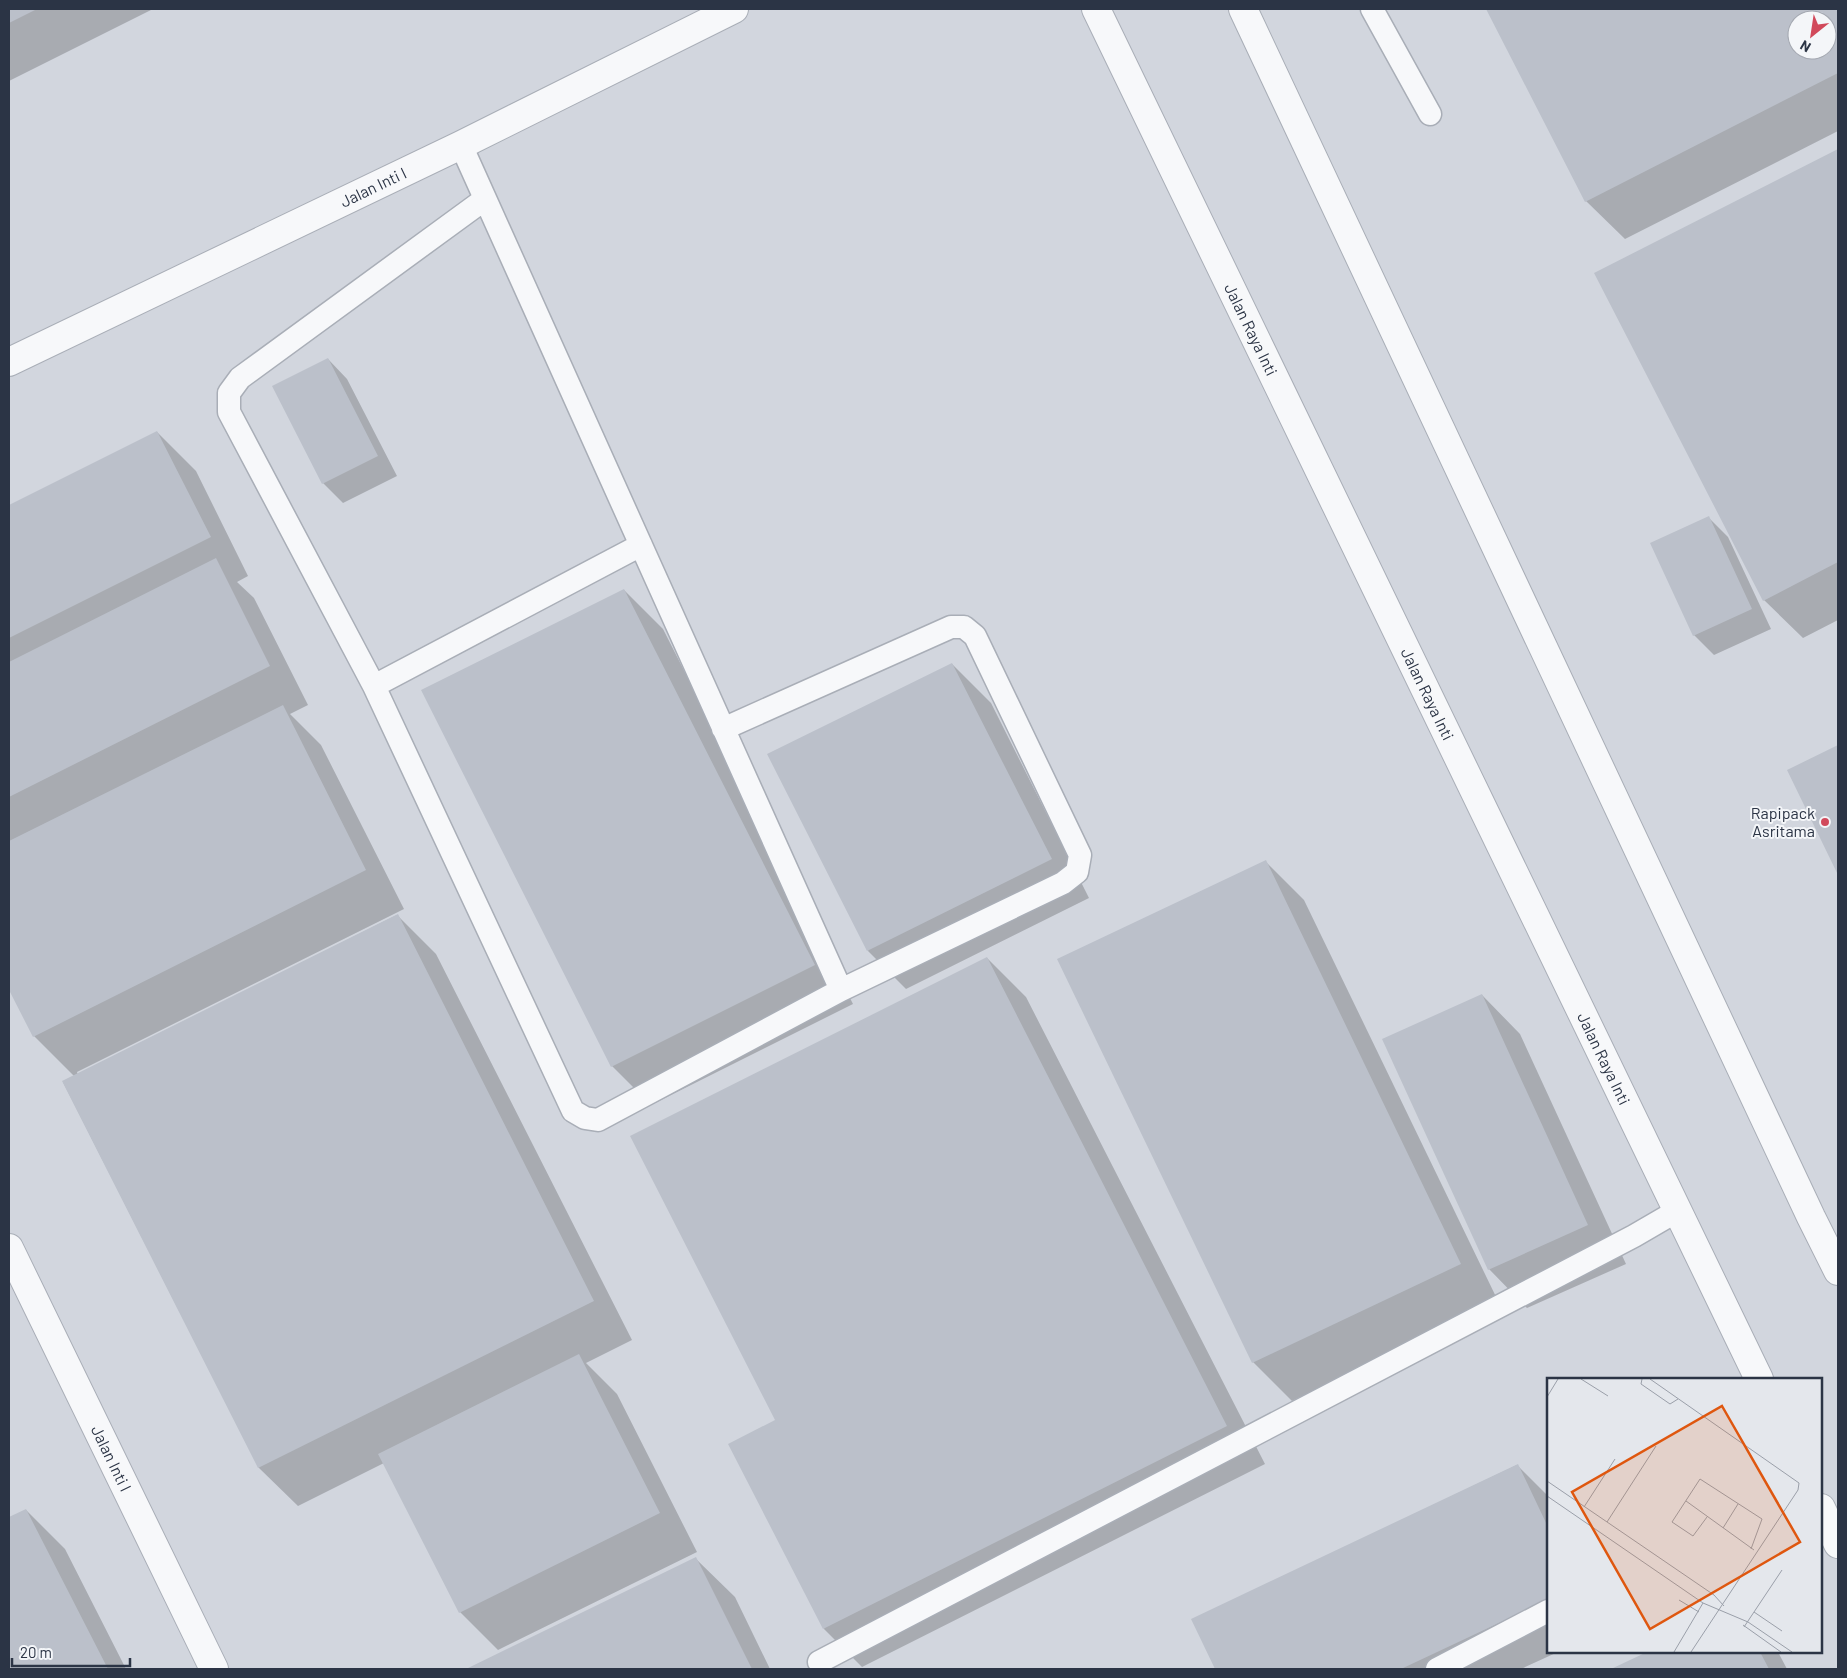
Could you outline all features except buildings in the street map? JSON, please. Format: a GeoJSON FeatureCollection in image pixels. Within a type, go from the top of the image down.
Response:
{"type":"FeatureCollection","features":[{"type":"Feature","properties":{"kind":"street","name":"Jalan Inti I"},"geometry":{"type":"LineString","coordinates":[[9,362],[461,145],[734,9]]}},
{"type":"Feature","properties":{"kind":"street","name":"Jalan Raya Inti"},"geometry":{"type":"LineString","coordinates":[[1096,9],[1758,1378]]}},
{"type":"Feature","properties":{"kind":"street"},"geometry":{"type":"LineString","coordinates":[[1243,9],[1838,1271]]}},
{"type":"Feature","properties":{"kind":"street","name":"Jalan Inti I"},"geometry":{"type":"LineString","coordinates":[[9,1248],[214,1669]]}},
{"type":"Feature","properties":{"kind":"street"},"geometry":{"type":"LineString","coordinates":[[1822,1510],[1838,1544]]}},
{"type":"Feature","properties":{"kind":"lane"},"geometry":{"type":"LineString","coordinates":[[1372,9],[1430,114]]}},
{"type":"Feature","properties":{"kind":"lane"},"geometry":{"type":"LineString","coordinates":[[461,145],[841,990]]}},
{"type":"Feature","properties":{"kind":"lane"},"geometry":{"type":"LineString","coordinates":[[485,199],[240,378],[229,393],[229,412],[374,686],[573,1111],[584,1118],[598,1120],[841,990],[1063,883],[1077,872],[1080,855],[975,636],[964,627],[951,627],[723,729]]}},
{"type":"Feature","properties":{"kind":"lane"},"geometry":{"type":"LineString","coordinates":[[374,686],[641,545]]}},
{"type":"Feature","properties":{"kind":"lane"},"geometry":{"type":"LineString","coordinates":[[819,1662],[1634,1236],[1677,1211]]}},
{"type":"Feature","properties":{"kind":"lane"},"geometry":{"type":"LineString","coordinates":[[1437,1669],[1547,1612]]}},
{"type":"Feature","properties":{"kind":"shaded area"},"geometry":{"type":"Polygon","coordinates":[[[9,9],[1838,9],[1838,1669],[9,1669],[9,9]]]}},
{"type":"Feature","properties":{"kind":"place","name":"Rapipack Asritama"},"geometry":{"type":"Point","coordinates":[1825,822]}}]}
